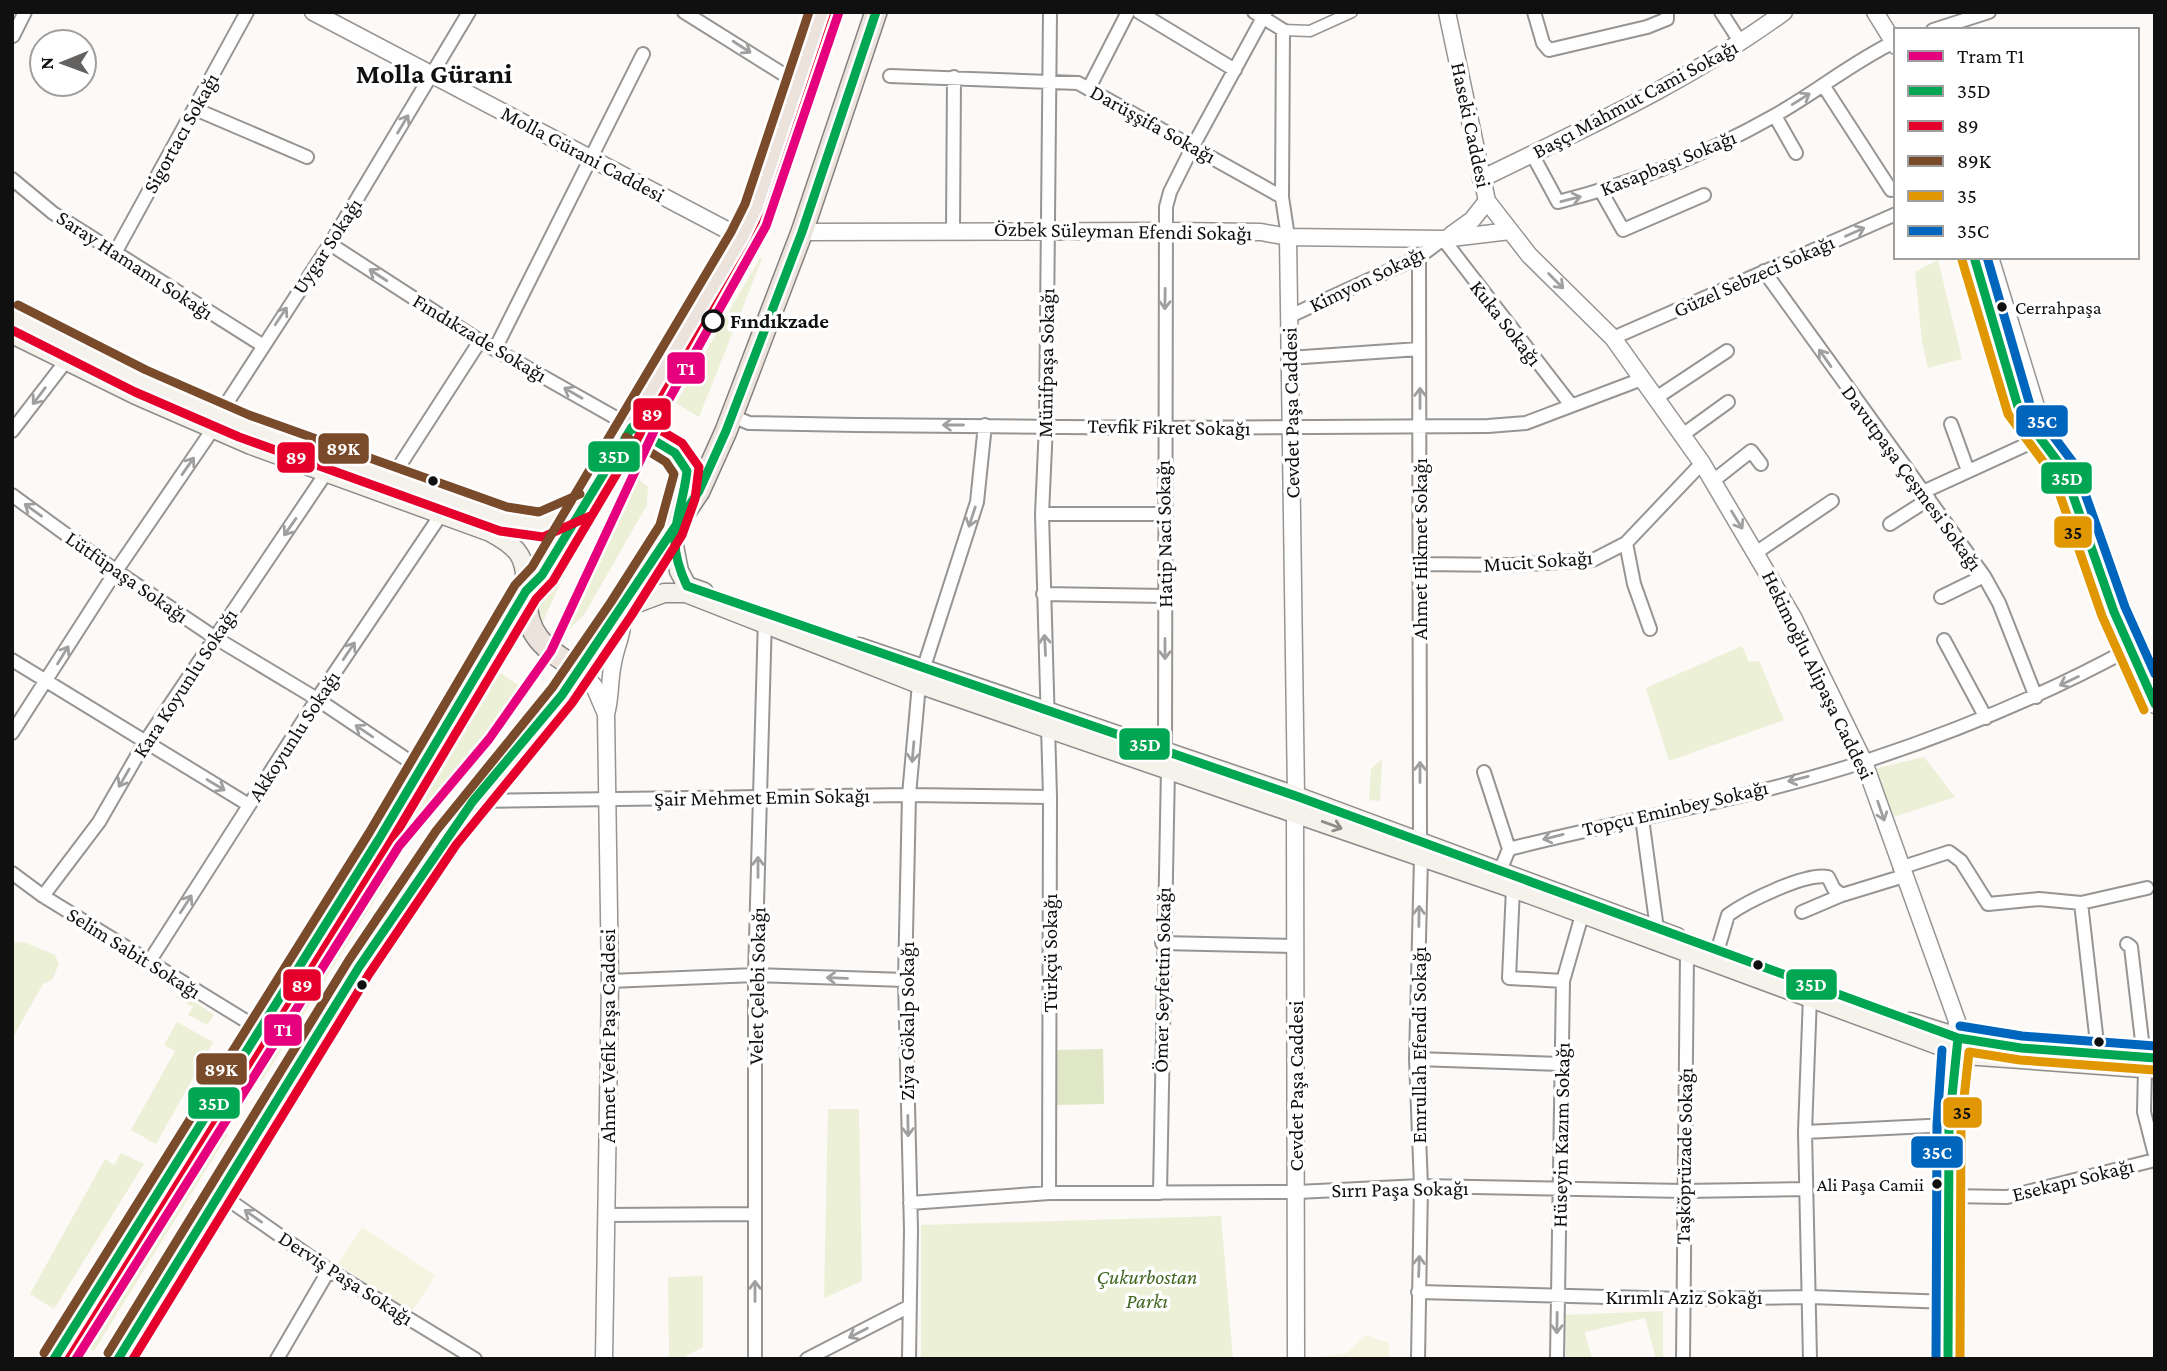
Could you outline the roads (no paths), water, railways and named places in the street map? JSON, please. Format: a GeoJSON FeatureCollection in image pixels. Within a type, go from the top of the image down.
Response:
{"type":"FeatureCollection","features":[{"type":"Feature","properties":{"kind":"main road"},"geometry":{"type":"LineString","coordinates":[[54,1359],[421,769],[526,591],[542,575],[585,505],[742,238],[756,209],[822,12]]}},
{"type":"Feature","properties":{"kind":"main road"},"geometry":{"type":"LineString","coordinates":[[118,1359],[359,967],[474,801],[555,704],[699,491],[732,416],[802,232],[876,12]]}},
{"type":"Feature","properties":{"kind":"main road"},"geometry":{"type":"LineString","coordinates":[[12,316],[70,353]]}},
{"type":"Feature","properties":{"kind":"main road"},"geometry":{"type":"LineString","coordinates":[[12,334],[70,353],[216,422],[330,465],[490,532],[512,546],[526,565],[526,610],[533,633],[558,657],[579,670]]}},
{"type":"Feature","properties":{"kind":"main road"},"geometry":{"type":"LineString","coordinates":[[632,427],[675,453],[687,471],[683,496],[671,530],[674,557],[687,586],[921,677],[1296,804],[1421,849],[1582,915],[1956,1045],[2098,1052],[2149,1063]]}},
{"type":"Feature","properties":{"kind":"main road"},"geometry":{"type":"LineString","coordinates":[[330,465],[391,479],[516,523],[541,525],[585,505]]}},
{"type":"Feature","properties":{"kind":"main road"},"geometry":{"type":"LineString","coordinates":[[621,609],[664,593],[686,593],[765,618]]}},
{"type":"Feature","properties":{"kind":"main road"},"geometry":{"type":"LineString","coordinates":[[1421,849],[1500,871],[1657,929],[1956,1045],[1980,1058],[2149,1063]]}},
{"type":"Feature","properties":{"kind":"street"},"geometry":{"type":"LineString","coordinates":[[12,36],[25,12]]}},
{"type":"Feature","properties":{"kind":"street","name":"Sigortacı Sokağı"},"geometry":{"type":"LineString","coordinates":[[115,253],[247,12]]}},
{"type":"Feature","properties":{"kind":"street","name":"Molla Gürani Caddesi"},"geometry":{"type":"LineString","coordinates":[[313,12],[742,238]]}},
{"type":"Feature","properties":{"kind":"street","name":"Uygar Sokağı"},"geometry":{"type":"LineString","coordinates":[[12,733],[330,244],[469,12]]}},
{"type":"Feature","properties":{"kind":"street"},"geometry":{"type":"LineString","coordinates":[[684,12],[799,84]]}},
{"type":"Feature","properties":{"kind":"street","name":"Münifpaşa Sokağı"},"geometry":{"type":"LineString","coordinates":[[1048,720],[1042,514],[1046,425],[1050,12]]}},
{"type":"Feature","properties":{"kind":"street"},"geometry":{"type":"LineString","coordinates":[[1089,88],[1128,12]]}},
{"type":"Feature","properties":{"kind":"street"},"geometry":{"type":"LineString","coordinates":[[1139,12],[1235,70]]}},
{"type":"Feature","properties":{"kind":"street"},"geometry":{"type":"LineString","coordinates":[[1261,14],[1283,30],[1310,31],[1352,12]]}},
{"type":"Feature","properties":{"kind":"street","name":"Haseki Caddesi"},"geometry":{"type":"LineString","coordinates":[[1447,12],[1487,201],[1510,231]]}},
{"type":"Feature","properties":{"kind":"street"},"geometry":{"type":"LineString","coordinates":[[1534,12],[1543,43],[1549,51],[1647,27],[1667,15]]}},
{"type":"Feature","properties":{"kind":"street"},"geometry":{"type":"LineString","coordinates":[[1721,12],[1741,43]]}},
{"type":"Feature","properties":{"kind":"street","name":"Başçı Mahmut Cami Sokağı"},"geometry":{"type":"LineString","coordinates":[[1481,179],[1646,98],[1741,43],[1784,12]]}},
{"type":"Feature","properties":{"kind":"street"},"geometry":{"type":"LineString","coordinates":[[1875,12],[1894,41]]}},
{"type":"Feature","properties":{"kind":"street"},"geometry":{"type":"LineString","coordinates":[[1939,28],[1989,12]]}},
{"type":"Feature","properties":{"kind":"street","name":"Hatip Naci Sokağı"},"geometry":{"type":"LineString","coordinates":[[1166,760],[1163,428],[1166,231],[1170,192],[1235,70],[1261,14]]}},
{"type":"Feature","properties":{"kind":"street","name":"Cevdet Paşa Caddesi"},"geometry":{"type":"LineString","coordinates":[[1283,30],[1282,197],[1287,237],[1290,316],[1296,804],[1296,1359]]}},
{"type":"Feature","properties":{"kind":"street","name":"Kasapbaşı Sokağı"},"geometry":{"type":"LineString","coordinates":[[1532,154],[1558,202],[1601,191],[1703,153],[1775,116],[1894,44]]}},
{"type":"Feature","properties":{"kind":"street"},"geometry":{"type":"LineString","coordinates":[[495,349],[643,54]]}},
{"type":"Feature","properties":{"kind":"street","name":"Darüşşifa Sokağı"},"geometry":{"type":"LineString","coordinates":[[890,76],[1078,83],[1282,197]]}},
{"type":"Feature","properties":{"kind":"street"},"geometry":{"type":"LineString","coordinates":[[953,230],[954,77]]}},
{"type":"Feature","properties":{"kind":"street"},"geometry":{"type":"LineString","coordinates":[[1823,85],[1891,190]]}},
{"type":"Feature","properties":{"kind":"street"},"geometry":{"type":"LineString","coordinates":[[195,109],[307,157]]}},
{"type":"Feature","properties":{"kind":"street"},"geometry":{"type":"LineString","coordinates":[[1775,116],[1796,153]]}},
{"type":"Feature","properties":{"kind":"street","name":"Saray Hamamı Sokağı"},"geometry":{"type":"LineString","coordinates":[[12,179],[53,213],[262,345]]}},
{"type":"Feature","properties":{"kind":"street"},"geometry":{"type":"LineString","coordinates":[[1601,191],[1623,230],[1704,195]]}},
{"type":"Feature","properties":{"kind":"street"},"geometry":{"type":"LineString","coordinates":[[1443,239],[1472,220],[1487,201]]}},
{"type":"Feature","properties":{"kind":"street","name":"Güzel Sebzeci Sokağı"},"geometry":{"type":"LineString","coordinates":[[1613,338],[1894,215]]}},
{"type":"Feature","properties":{"kind":"street","name":"Özbek Süleyman Efendi Sokağı"},"geometry":{"type":"LineString","coordinates":[[802,232],[1048,229],[1443,239],[1510,231]]}},
{"type":"Feature","properties":{"kind":"street","name":"Hekimoğlu Alipaşa Caddesi"},"geometry":{"type":"LineString","coordinates":[[1510,231],[1529,255],[1613,338],[1702,463],[1793,617],[1864,762],[1951,1000],[1956,1045],[1949,1125],[1948,1359]]}},
{"type":"Feature","properties":{"kind":"street","name":"Kimyon Sokağı"},"geometry":{"type":"LineString","coordinates":[[1290,316],[1419,257],[1443,239]]}},
{"type":"Feature","properties":{"kind":"street","name":"Kuka Sokağı"},"geometry":{"type":"LineString","coordinates":[[1443,239],[1571,405]]}},
{"type":"Feature","properties":{"kind":"street","name":"Fındıkzade Sokağı"},"geometry":{"type":"LineString","coordinates":[[330,244],[480,341],[632,427]]}},
{"type":"Feature","properties":{"kind":"street","name":"Ahmet Hikmet Sokağı"},"geometry":{"type":"LineString","coordinates":[[1419,257],[1421,849]]}},
{"type":"Feature","properties":{"kind":"street"},"geometry":{"type":"LineString","coordinates":[[1975,259],[2019,411],[2027,425],[2042,437],[2064,470],[2129,649],[2155,705]]}},
{"type":"Feature","properties":{"kind":"street"},"geometry":{"type":"LineString","coordinates":[[1991,259],[2038,413],[2042,437]]}},
{"type":"Feature","properties":{"kind":"street","name":"Davutpaşa Çeşmesi Sokağı"},"geometry":{"type":"LineString","coordinates":[[1764,271],[1984,576],[1999,603],[2036,697]]}},
{"type":"Feature","properties":{"kind":"street"},"geometry":{"type":"LineString","coordinates":[[391,479],[480,341]]}},
{"type":"Feature","properties":{"kind":"street"},"geometry":{"type":"LineString","coordinates":[[1289,358],[1419,349]]}},
{"type":"Feature","properties":{"kind":"street"},"geometry":{"type":"LineString","coordinates":[[1656,398],[1727,351]]}},
{"type":"Feature","properties":{"kind":"street"},"geometry":{"type":"LineString","coordinates":[[12,431],[70,353]]}},
{"type":"Feature","properties":{"kind":"street","name":"Tevfik Fikret Sokağı"},"geometry":{"type":"LineString","coordinates":[[732,416],[749,423],[1163,428],[1513,425],[1642,379]]}},
{"type":"Feature","properties":{"kind":"street"},"geometry":{"type":"LineString","coordinates":[[1681,436],[1728,402]]}},
{"type":"Feature","properties":{"kind":"street"},"geometry":{"type":"LineString","coordinates":[[1951,424],[1968,471]]}},
{"type":"Feature","properties":{"kind":"street","name":"Ziya Gökalp Sokağı"},"geometry":{"type":"LineString","coordinates":[[909,1359],[910,1203],[905,980],[909,795],[921,677],[977,502],[985,425]]}},
{"type":"Feature","properties":{"kind":"street"},"geometry":{"type":"LineString","coordinates":[[1890,524],[1926,496],[1968,471],[2042,437]]}},
{"type":"Feature","properties":{"kind":"street"},"geometry":{"type":"LineString","coordinates":[[1713,481],[1752,451],[1761,464]]}},
{"type":"Feature","properties":{"kind":"street","name":"Mucit Sokağı"},"geometry":{"type":"LineString","coordinates":[[1419,564],[1582,562],[1603,556],[1626,543],[1702,463]]}},
{"type":"Feature","properties":{"kind":"street","name":"Kara Koyunlu Sokağı"},"geometry":{"type":"LineString","coordinates":[[43,897],[99,822],[145,742],[330,465]]}},
{"type":"Feature","properties":{"kind":"street","name":"Lütfüpaşa Sokağı"},"geometry":{"type":"LineString","coordinates":[[12,495],[116,571],[214,637],[317,699],[421,769]]}},
{"type":"Feature","properties":{"kind":"street"},"geometry":{"type":"LineString","coordinates":[[1757,552],[1832,501]]}},
{"type":"Feature","properties":{"kind":"street","name":"Akkoyunlu Sokağı"},"geometry":{"type":"LineString","coordinates":[[149,962],[317,699],[442,513]]}},
{"type":"Feature","properties":{"kind":"street"},"geometry":{"type":"LineString","coordinates":[[1042,514],[1164,514]]}},
{"type":"Feature","properties":{"kind":"street"},"geometry":{"type":"LineString","coordinates":[[1626,543],[1634,584],[1650,629]]}},
{"type":"Feature","properties":{"kind":"street"},"geometry":{"type":"LineString","coordinates":[[1941,597],[1984,576]]}},
{"type":"Feature","properties":{"kind":"street"},"geometry":{"type":"LineString","coordinates":[[1043,594],[1165,596]]}},
{"type":"Feature","properties":{"kind":"street"},"geometry":{"type":"LineString","coordinates":[[606,714],[611,695],[612,666],[624,629],[621,609]]}},
{"type":"Feature","properties":{"kind":"street","name":"Velet Çelebi Sokağı"},"geometry":{"type":"LineString","coordinates":[[755,1359],[755,975],[765,618]]}},
{"type":"Feature","properties":{"kind":"street"},"geometry":{"type":"LineString","coordinates":[[1944,639],[1986,718]]}},
{"type":"Feature","properties":{"kind":"street","name":"Topçu Eminbey Sokağı"},"geometry":{"type":"LineString","coordinates":[[1509,849],[1864,762],[2036,697],[2129,649]]}},
{"type":"Feature","properties":{"kind":"street"},"geometry":{"type":"LineString","coordinates":[[12,660],[249,805]]}},
{"type":"Feature","properties":{"kind":"street"},"geometry":{"type":"LineString","coordinates":[[579,670],[594,686],[606,714]]}},
{"type":"Feature","properties":{"kind":"street","name":"Ahmet Vefik Paşa Caddesi"},"geometry":{"type":"LineString","coordinates":[[604,1359],[610,981],[606,714]]}},
{"type":"Feature","properties":{"kind":"street","name":"Türkçü Sokağı"},"geometry":{"type":"LineString","coordinates":[[1048,720],[1049,1193]]}},
{"type":"Feature","properties":{"kind":"street","name":"Ömer Seyfettin Sokağı"},"geometry":{"type":"LineString","coordinates":[[1160,1192],[1166,760]]}},
{"type":"Feature","properties":{"kind":"street"},"geometry":{"type":"LineString","coordinates":[[1484,772],[1509,849],[1500,871]]}},
{"type":"Feature","properties":{"kind":"street","name":"Şair Mehmet Emin Sokağı"},"geometry":{"type":"LineString","coordinates":[[474,801],[909,795],[1050,797]]}},
{"type":"Feature","properties":{"kind":"street"},"geometry":{"type":"LineString","coordinates":[[1642,818],[1657,929]]}},
{"type":"Feature","properties":{"kind":"street","name":"Emrullah Efendi Sokağı"},"geometry":{"type":"LineString","coordinates":[[1418,1359],[1421,1186],[1416,1059],[1421,849]]}},
{"type":"Feature","properties":{"kind":"street"},"geometry":{"type":"LineString","coordinates":[[1802,912],[1949,852],[1961,861],[1988,905],[2039,899],[2081,902],[2147,888]]}},
{"type":"Feature","properties":{"kind":"street","name":"Selim Sabit Sokağı"},"geometry":{"type":"LineString","coordinates":[[12,873],[43,897],[259,1029]]}},
{"type":"Feature","properties":{"kind":"street"},"geometry":{"type":"LineString","coordinates":[[1717,952],[1728,915],[1755,899],[1822,875],[1828,877],[1834,889],[1842,895]]}},
{"type":"Feature","properties":{"kind":"street"},"geometry":{"type":"LineString","coordinates":[[1513,888],[1509,978],[1563,982]]}},
{"type":"Feature","properties":{"kind":"street"},"geometry":{"type":"LineString","coordinates":[[2081,902],[2098,1052]]}},
{"type":"Feature","properties":{"kind":"street","name":"Hüseyin Kazım Sokağı"},"geometry":{"type":"LineString","coordinates":[[1557,1359],[1563,982],[1582,915]]}},
{"type":"Feature","properties":{"kind":"street"},"geometry":{"type":"LineString","coordinates":[[1162,943],[1296,946]]}},
{"type":"Feature","properties":{"kind":"street"},"geometry":{"type":"LineString","coordinates":[[2127,944],[2132,947],[2149,1063],[2144,1112],[2155,1157]]}},
{"type":"Feature","properties":{"kind":"street","name":"Taşköprüzade Sokağı"},"geometry":{"type":"LineString","coordinates":[[1683,1359],[1687,953]]}},
{"type":"Feature","properties":{"kind":"street"},"geometry":{"type":"LineString","coordinates":[[610,981],[755,975],[905,980]]}},
{"type":"Feature","properties":{"kind":"street"},"geometry":{"type":"LineString","coordinates":[[1810,996],[1805,1132],[1811,1297],[1810,1359]]}},
{"type":"Feature","properties":{"kind":"street"},"geometry":{"type":"LineString","coordinates":[[1416,1059],[1561,1063]]}},
{"type":"Feature","properties":{"kind":"street"},"geometry":{"type":"LineString","coordinates":[[1805,1132],[1949,1125]]}},
{"type":"Feature","properties":{"kind":"street","name":"Esekapı Sokağı"},"geometry":{"type":"LineString","coordinates":[[1950,1196],[2007,1197],[2155,1157]]}},
{"type":"Feature","properties":{"kind":"street","name":"Sırrı Paşa Sokağı"},"geometry":{"type":"LineString","coordinates":[[910,1203],[1049,1193],[1297,1192],[1421,1186],[1684,1191],[1806,1189]]}},
{"type":"Feature","properties":{"kind":"street","name":"Derviş Paşa Sokağı"},"geometry":{"type":"LineString","coordinates":[[219,1193],[329,1270],[475,1359]]}},
{"type":"Feature","properties":{"kind":"street"},"geometry":{"type":"LineString","coordinates":[[606,1215],[755,1214]]}},
{"type":"Feature","properties":{"kind":"street"},"geometry":{"type":"LineString","coordinates":[[276,1359],[329,1270]]}},
{"type":"Feature","properties":{"kind":"street","name":"Kırımlı Aziz Sokağı"},"geometry":{"type":"LineString","coordinates":[[1418,1292],[1683,1299],[1811,1297],[1949,1302]]}},
{"type":"Feature","properties":{"kind":"street"},"geometry":{"type":"LineString","coordinates":[[807,1359],[908,1307]]}},
{"type":"Feature","properties":{"kind":"tram line","name":"T1"},"geometry":{"type":"LineString","coordinates":[[76,1359],[399,846],[489,739],[551,651],[668,401],[766,226],[839,12]]}},
{"type":"Feature","properties":{"kind":"place","name":"Cerrahpaşa"},"geometry":{"type":"Point","coordinates":[2002,307]}},
{"type":"Feature","properties":{"kind":"place","name":"Fındıkzade"},"geometry":{"type":"Point","coordinates":[713,321]}},
{"type":"Feature","properties":{"kind":"place","name":"Ali Paşa Camii"},"geometry":{"type":"Point","coordinates":[1937,1184]}},
{"type":"Feature","properties":{"kind":"district","name":"Molla Gürani"},"geometry":{"type":"Point","coordinates":[434,73]}},
{"type":"Feature","properties":{"kind":"park label","name":"Çukurbostan Parkı"},"geometry":{"type":"Point","coordinates":[1147,1289]}}]}
